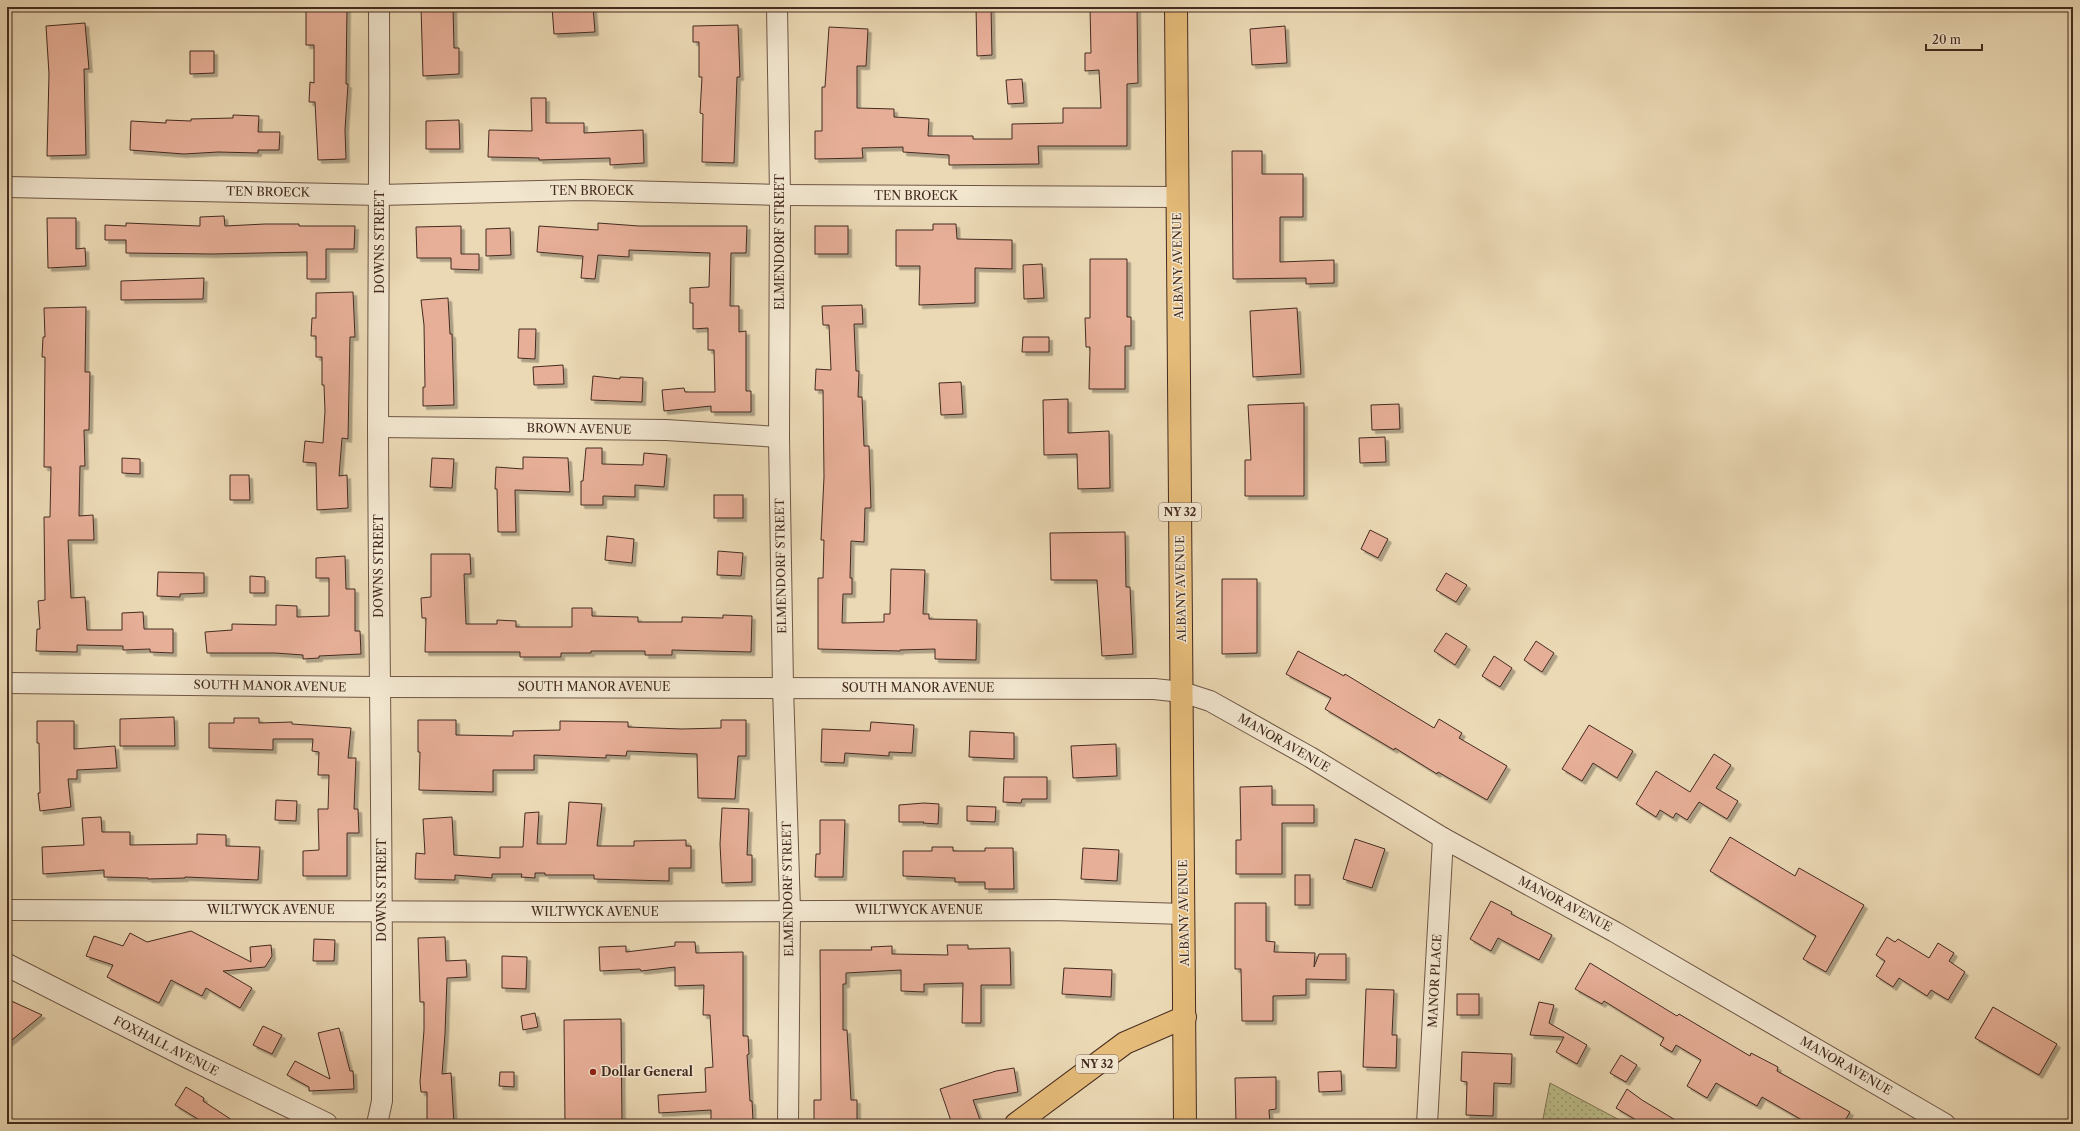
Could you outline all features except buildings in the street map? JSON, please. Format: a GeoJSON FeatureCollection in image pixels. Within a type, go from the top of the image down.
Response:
{"type":"FeatureCollection","features":[{"type":"Feature","properties":{"kind":"main road","name":"ALBANY AVENUE"},"geometry":{"type":"LineString","coordinates":[[1176,7],[1185,1124]]}},
{"type":"Feature","properties":{"kind":"main road","name":"NY 32"},"geometry":{"type":"LineString","coordinates":[[1016,1124],[1125,1043],[1185,1017]]}},
{"type":"Feature","properties":{"kind":"street","name":"DOWNS STREET"},"geometry":{"type":"LineString","coordinates":[[377,1124],[382,1101],[378,427],[380,195],[379,7]]}},
{"type":"Feature","properties":{"kind":"street","name":"ELMENDORF STREET"},"geometry":{"type":"LineString","coordinates":[[777,7],[780,195],[779,437],[783,687],[790,910],[788,1124]]}},
{"type":"Feature","properties":{"kind":"street","name":"TEN BROECK"},"geometry":{"type":"LineString","coordinates":[[7,186],[380,195],[582,190],[780,195],[1177,197]]}},
{"type":"Feature","properties":{"kind":"street","name":"BROWN AVENUE"},"geometry":{"type":"LineString","coordinates":[[378,427],[666,430],[779,437]]}},
{"type":"Feature","properties":{"kind":"street","name":"SOUTH MANOR AVENUE"},"geometry":{"type":"LineString","coordinates":[[7,683],[380,687],[1154,689],[1182,692]]}},
{"type":"Feature","properties":{"kind":"street","name":"MANOR AVENUE"},"geometry":{"type":"LineString","coordinates":[[1182,692],[1210,701],[1310,757],[1443,838],[1616,932],[1945,1124]]}},
{"type":"Feature","properties":{"kind":"street","name":"MANOR PLACE"},"geometry":{"type":"LineString","coordinates":[[1427,1124],[1443,838]]}},
{"type":"Feature","properties":{"kind":"street","name":"WILTWYCK AVENUE"},"geometry":{"type":"LineString","coordinates":[[7,910],[561,912],[1053,910],[1184,914]]}},
{"type":"Feature","properties":{"kind":"street","name":"FOXHALL AVENUE"},"geometry":{"type":"LineString","coordinates":[[7,966],[188,1057],[326,1124]]}},
{"type":"Feature","properties":{"kind":"green space"},"geometry":{"type":"Polygon","coordinates":[[[1550,1083],[1627,1124],[1542,1124],[1550,1083]]]}},
{"type":"Feature","properties":{"kind":"place","name":"Dollar General"},"geometry":{"type":"Point","coordinates":[593,1072]}}]}
